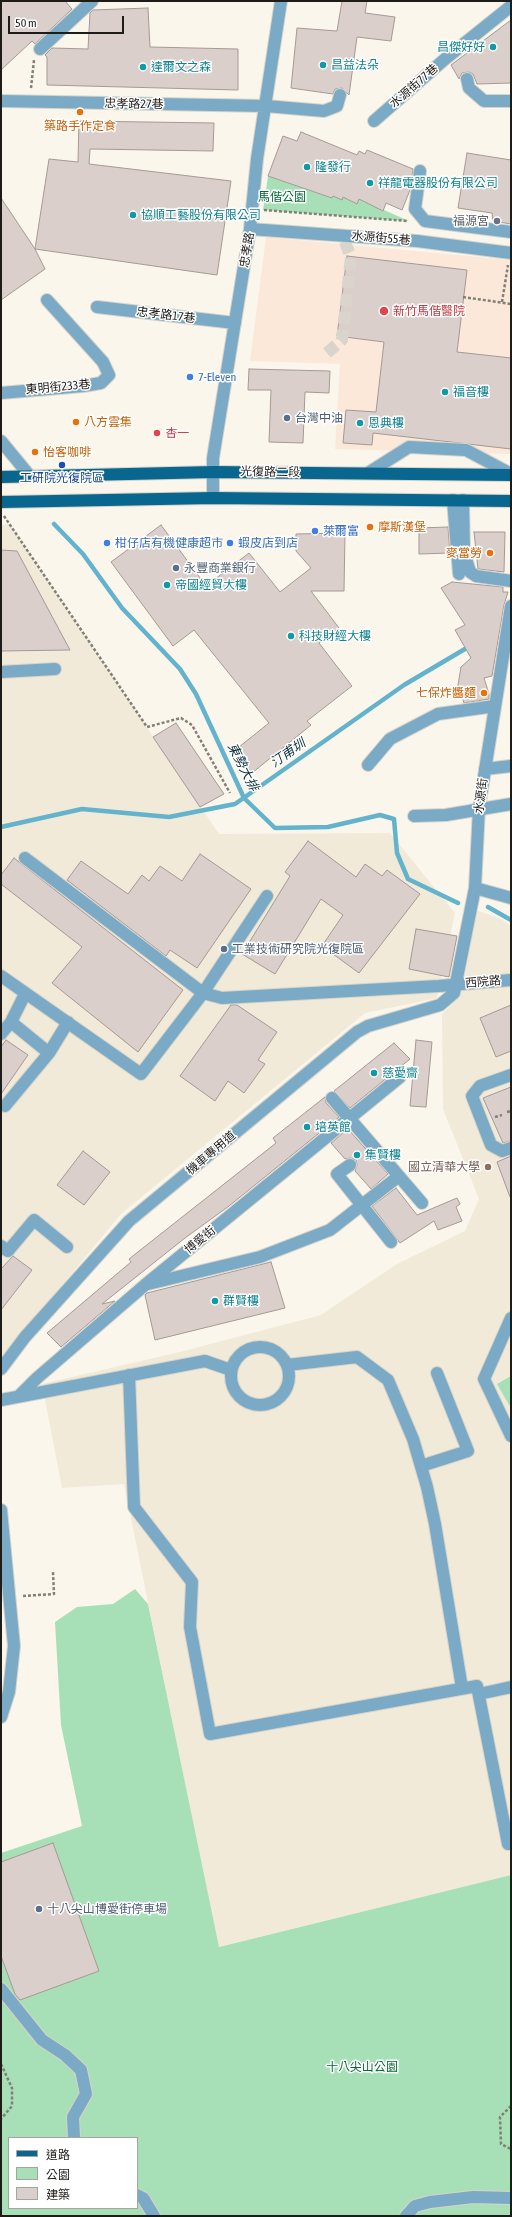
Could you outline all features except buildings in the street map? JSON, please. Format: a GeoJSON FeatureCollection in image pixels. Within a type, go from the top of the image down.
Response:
{"type":"FeatureCollection","features":[{"type":"Feature","properties":{"kind":"main road","name":"光復路二段"},"geometry":{"type":"LineString","coordinates":[[1,477],[214,472],[511,474]]}},
{"type":"Feature","properties":{"kind":"main road"},"geometry":{"type":"LineString","coordinates":[[2,507],[43,500],[213,498],[511,501]]}},
{"type":"Feature","properties":{"kind":"street"},"geometry":{"type":"LineString","coordinates":[[40,49],[92,1]]}},
{"type":"Feature","properties":{"kind":"street","name":"忠孝路"},"geometry":{"type":"LineString","coordinates":[[213,498],[213,458],[250,229],[257,159],[281,1]]}},
{"type":"Feature","properties":{"kind":"street","name":"水源街77巷"},"geometry":{"type":"LineString","coordinates":[[374,122],[445,59],[511,6]]}},
{"type":"Feature","properties":{"kind":"street"},"geometry":{"type":"LineString","coordinates":[[467,79],[469,88],[484,101],[511,101]]}},
{"type":"Feature","properties":{"kind":"street","name":"忠孝路27巷"},"geometry":{"type":"LineString","coordinates":[[1,101],[266,106],[324,111],[337,106],[340,95]]}},
{"type":"Feature","properties":{"kind":"street"},"geometry":{"type":"LineString","coordinates":[[420,171],[415,209],[425,221],[511,232]]}},
{"type":"Feature","properties":{"kind":"street","name":"水源街55巷"},"geometry":{"type":"LineString","coordinates":[[250,229],[417,241],[510,253]]}},
{"type":"Feature","properties":{"kind":"street","name":"東明街233巷"},"geometry":{"type":"LineString","coordinates":[[1,393],[83,386],[101,383],[109,375],[103,362],[47,300]]}},
{"type":"Feature","properties":{"kind":"street","name":"忠孝路17巷"},"geometry":{"type":"LineString","coordinates":[[97,307],[235,323]]}},
{"type":"Feature","properties":{"kind":"street"},"geometry":{"type":"LineString","coordinates":[[1,441],[29,476]]}},
{"type":"Feature","properties":{"kind":"street"},"geometry":{"type":"LineString","coordinates":[[368,473],[409,447],[466,450],[511,474]]}},
{"type":"Feature","properties":{"kind":"street"},"geometry":{"type":"LineString","coordinates":[[458,500],[459,574]]}},
{"type":"Feature","properties":{"kind":"street"},"geometry":{"type":"LineString","coordinates":[[458,500],[464,552],[470,572],[476,576],[511,582]]}},
{"type":"Feature","properties":{"kind":"street","name":"水源街"},"geometry":{"type":"LineString","coordinates":[[455,985],[475,888],[479,808],[494,706],[507,651],[511,606]]}},
{"type":"Feature","properties":{"kind":"street"},"geometry":{"type":"LineString","coordinates":[[1,672],[55,669]]}},
{"type":"Feature","properties":{"kind":"street"},"geometry":{"type":"LineString","coordinates":[[368,765],[390,739],[438,714],[494,706]]}},
{"type":"Feature","properties":{"kind":"street"},"geometry":{"type":"LineString","coordinates":[[485,769],[511,766]]}},
{"type":"Feature","properties":{"kind":"street"},"geometry":{"type":"LineString","coordinates":[[414,816],[446,815],[479,808],[511,804]]}},
{"type":"Feature","properties":{"kind":"street"},"geometry":{"type":"LineString","coordinates":[[25,858],[203,993]]}},
{"type":"Feature","properties":{"kind":"street"},"geometry":{"type":"LineString","coordinates":[[475,888],[511,898]]}},
{"type":"Feature","properties":{"kind":"street"},"geometry":{"type":"LineString","coordinates":[[1,976],[141,1074],[203,993],[267,896]]}},
{"type":"Feature","properties":{"kind":"street","name":"西院路"},"geometry":{"type":"LineString","coordinates":[[203,993],[222,998],[455,985],[511,980]]}},
{"type":"Feature","properties":{"kind":"street","name":"機車專用道"},"geometry":{"type":"LineString","coordinates":[[1,1369],[25,1337],[128,1221],[357,1032],[368,1026],[440,1005],[454,993],[455,985]]}},
{"type":"Feature","properties":{"kind":"street"},"geometry":{"type":"LineString","coordinates":[[1,1034],[11,1022],[25,994]]}},
{"type":"Feature","properties":{"kind":"street"},"geometry":{"type":"LineString","coordinates":[[11,1022],[49,1053]]}},
{"type":"Feature","properties":{"kind":"street"},"geometry":{"type":"LineString","coordinates":[[5,1106],[49,1053],[68,1022]]}},
{"type":"Feature","properties":{"kind":"street"},"geometry":{"type":"LineString","coordinates":[[511,1075],[480,1086],[472,1096],[491,1145],[502,1151],[511,1148]]}},
{"type":"Feature","properties":{"kind":"street","name":"博愛街"},"geometry":{"type":"LineString","coordinates":[[19,1396],[36,1378],[145,1285],[400,1077]]}},
{"type":"Feature","properties":{"kind":"street"},"geometry":{"type":"LineString","coordinates":[[332,1098],[422,1203]]}},
{"type":"Feature","properties":{"kind":"street"},"geometry":{"type":"LineString","coordinates":[[350,1164],[337,1174],[391,1242]]}},
{"type":"Feature","properties":{"kind":"street"},"geometry":{"type":"LineString","coordinates":[[145,1285],[260,1257],[330,1230],[399,1176]]}},
{"type":"Feature","properties":{"kind":"street"},"geometry":{"type":"LineString","coordinates":[[1,1246],[8,1251],[34,1220],[67,1247]]}},
{"type":"Feature","properties":{"kind":"street"},"geometry":{"type":"LineString","coordinates":[[510,1435],[484,1379],[511,1318]]}},
{"type":"Feature","properties":{"kind":"street"},"geometry":{"type":"LineString","coordinates":[[257,1347],[267,1347],[275,1351],[287,1365],[288,1384],[276,1399],[267,1404],[258,1405],[248,1402],[240,1397],[234,1389],[231,1380],[231,1370],[234,1361],[240,1354],[257,1347]]}},
{"type":"Feature","properties":{"kind":"street"},"geometry":{"type":"LineString","coordinates":[[287,1365],[357,1357],[388,1380],[413,1439],[436,1524],[462,1688]]}},
{"type":"Feature","properties":{"kind":"street"},"geometry":{"type":"LineString","coordinates":[[1,1400],[205,1361],[231,1370]]}},
{"type":"Feature","properties":{"kind":"street"},"geometry":{"type":"LineString","coordinates":[[421,1466],[468,1451],[437,1373]]}},
{"type":"Feature","properties":{"kind":"street"},"geometry":{"type":"LineString","coordinates":[[129,1375],[134,1507],[192,1582],[190,1627],[210,1734],[477,1686],[508,1844]]}},
{"type":"Feature","properties":{"kind":"street"},"geometry":{"type":"LineString","coordinates":[[1,1510],[14,1646],[9,1692],[2,1713]]}},
{"type":"Feature","properties":{"kind":"street"},"geometry":{"type":"LineString","coordinates":[[479,1694],[511,1687]]}},
{"type":"Feature","properties":{"kind":"street"},"geometry":{"type":"LineString","coordinates":[[1,1989],[42,2040],[65,2055],[81,2070],[86,2094],[74,2117],[74,2137]]}},
{"type":"Feature","properties":{"kind":"street"},"geometry":{"type":"LineString","coordinates":[[138,2196],[143,2198],[154,2216]]}},
{"type":"Feature","properties":{"kind":"street"},"geometry":{"type":"LineString","coordinates":[[406,2216],[415,2206],[430,2202],[473,2197],[511,2198]]}},
{"type":"Feature","properties":{"kind":"path"},"geometry":{"type":"LineString","coordinates":[[31,102],[32,63],[40,49]]}},
{"type":"Feature","properties":{"kind":"path"},"geometry":{"type":"LineString","coordinates":[[252,209],[425,221]]}},
{"type":"Feature","properties":{"kind":"path"},"geometry":{"type":"LineString","coordinates":[[502,302],[510,253]]}},
{"type":"Feature","properties":{"kind":"path"},"geometry":{"type":"LineString","coordinates":[[464,297],[511,304]]}},
{"type":"Feature","properties":{"kind":"path"},"geometry":{"type":"LineString","coordinates":[[2,507],[146,727],[181,718],[192,725],[230,793]]}},
{"type":"Feature","properties":{"kind":"path"},"geometry":{"type":"LineString","coordinates":[[18,1596],[54,1594],[52,1572]]}},
{"type":"Feature","properties":{"kind":"path"},"geometry":{"type":"LineString","coordinates":[[1,2064],[12,2088],[12,2106],[1,2119]]}},
{"type":"Feature","properties":{"kind":"path"},"geometry":{"type":"LineString","coordinates":[[511,2106],[500,2117],[501,2144],[511,2149]]}},
{"type":"Feature","properties":{"kind":"shaded area","name":"新竹馬偕醫院"},"geometry":{"type":"Polygon","coordinates":[[[266,237],[511,260],[511,454],[335,449],[340,364],[250,361],[266,237]]]}},
{"type":"Feature","properties":{"kind":"shaded area","name":"工業技術研究院光復院區"},"geometry":{"type":"Polygon","coordinates":[[[9,524],[219,834],[390,833],[455,913],[437,998],[365,1013],[121,1214],[1,1359],[1,525],[9,524]]]}},
{"type":"Feature","properties":{"kind":"shaded area"},"geometry":{"type":"Polygon","coordinates":[[[476,910],[501,919],[511,926],[511,1875],[218,1947],[124,1484],[62,1488],[42,1384],[180,1352],[321,1315],[397,1264],[465,1231],[479,1199],[443,1109],[442,1014],[453,1003],[464,984],[476,910]]]}},
{"type":"Feature","properties":{"kind":"green space","name":"馬偕公園"},"geometry":{"type":"Polygon","coordinates":[[[268,176],[332,198],[334,192],[357,203],[359,199],[409,221],[263,210],[268,176]]]}},
{"type":"Feature","properties":{"kind":"green space"},"geometry":{"type":"Polygon","coordinates":[[[511,1376],[511,1408],[497,1384],[511,1376]]]}},
{"type":"Feature","properties":{"kind":"green space","name":"十八尖山公園"},"geometry":{"type":"Polygon","coordinates":[[[135,1589],[148,1604],[219,1947],[511,1875],[511,2216],[1,2216],[1,1853],[82,1826],[61,1725],[55,1622],[77,1607],[113,1604],[135,1589]]]}},
{"type":"Feature","properties":{"kind":"waterway","name":"東勢大排"},"geometry":{"type":"LineString","coordinates":[[54,524],[83,554],[122,608],[180,669],[196,694],[244,798],[275,828],[328,827],[380,815],[394,819],[397,853],[408,879],[458,903]]}},
{"type":"Feature","properties":{"kind":"waterway","name":"汀甫圳"},"geometry":{"type":"LineString","coordinates":[[1,827],[82,809],[169,817],[235,804],[404,685],[470,646]]}},
{"type":"Feature","properties":{"kind":"waterway","name":"東勢大排"},"geometry":{"type":"LineString","coordinates":[[488,907],[511,920]]}},
{"type":"Feature","properties":{"kind":"tunnel"},"geometry":{"type":"LineString","coordinates":[[327,353],[342,340],[351,257],[342,235]]}},
{"type":"Feature","properties":{"kind":"place","name":"昌傑好好"},"geometry":{"type":"Point","coordinates":[493,47]}},
{"type":"Feature","properties":{"kind":"place","name":"昌益法朵"},"geometry":{"type":"Point","coordinates":[323,65]}},
{"type":"Feature","properties":{"kind":"place","name":"達爾文之森"},"geometry":{"type":"Point","coordinates":[143,67]}},
{"type":"Feature","properties":{"kind":"place","name":"築路手作定食"},"geometry":{"type":"Point","coordinates":[80,112]}},
{"type":"Feature","properties":{"kind":"place","name":"隆發行"},"geometry":{"type":"Point","coordinates":[307,167]}},
{"type":"Feature","properties":{"kind":"place","name":"祥龍電器股份有限公司"},"geometry":{"type":"Point","coordinates":[370,183]}},
{"type":"Feature","properties":{"kind":"place","name":"協順工藝股份有限公司"},"geometry":{"type":"Point","coordinates":[133,215]}},
{"type":"Feature","properties":{"kind":"place","name":"福源宮"},"geometry":{"type":"Point","coordinates":[497,221]}},
{"type":"Feature","properties":{"kind":"place","name":"新竹馬偕醫院"},"geometry":{"type":"Point","coordinates":[384,311]}},
{"type":"Feature","properties":{"kind":"place","name":"7-Eleven"},"geometry":{"type":"Point","coordinates":[190,377]}},
{"type":"Feature","properties":{"kind":"place","name":"福音樓"},"geometry":{"type":"Point","coordinates":[445,392]}},
{"type":"Feature","properties":{"kind":"place","name":"台灣中油"},"geometry":{"type":"Point","coordinates":[287,418]}},
{"type":"Feature","properties":{"kind":"place","name":"八方雲集"},"geometry":{"type":"Point","coordinates":[76,422]}},
{"type":"Feature","properties":{"kind":"place","name":"恩典樓"},"geometry":{"type":"Point","coordinates":[360,423]}},
{"type":"Feature","properties":{"kind":"place","name":"杏一"},"geometry":{"type":"Point","coordinates":[157,433]}},
{"type":"Feature","properties":{"kind":"place","name":"怡客咖啡"},"geometry":{"type":"Point","coordinates":[35,452]}},
{"type":"Feature","properties":{"kind":"place","name":"工研院光復院區"},"geometry":{"type":"Point","coordinates":[62,465]}},
{"type":"Feature","properties":{"kind":"place","name":"摩斯漢堡"},"geometry":{"type":"Point","coordinates":[370,527]}},
{"type":"Feature","properties":{"kind":"place","name":"萊爾富"},"geometry":{"type":"Point","coordinates":[315,531]}},
{"type":"Feature","properties":{"kind":"place","name":"柑仔店有機健康超市"},"geometry":{"type":"Point","coordinates":[107,543]}},
{"type":"Feature","properties":{"kind":"place","name":"蝦皮店到店"},"geometry":{"type":"Point","coordinates":[230,543]}},
{"type":"Feature","properties":{"kind":"place","name":"麥當勞"},"geometry":{"type":"Point","coordinates":[490,553]}},
{"type":"Feature","properties":{"kind":"place","name":"永豐商業銀行"},"geometry":{"type":"Point","coordinates":[176,568]}},
{"type":"Feature","properties":{"kind":"place","name":"帝國經貿大樓"},"geometry":{"type":"Point","coordinates":[167,585]}},
{"type":"Feature","properties":{"kind":"place","name":"科技財經大樓"},"geometry":{"type":"Point","coordinates":[291,636]}},
{"type":"Feature","properties":{"kind":"place","name":"七保炸醬麵"},"geometry":{"type":"Point","coordinates":[484,693]}},
{"type":"Feature","properties":{"kind":"place","name":"工業技術研究院光復院區"},"geometry":{"type":"Point","coordinates":[224,949]}},
{"type":"Feature","properties":{"kind":"place","name":"慈愛齋"},"geometry":{"type":"Point","coordinates":[374,1073]}},
{"type":"Feature","properties":{"kind":"place","name":"培英館"},"geometry":{"type":"Point","coordinates":[307,1127]}},
{"type":"Feature","properties":{"kind":"place","name":"集賢樓"},"geometry":{"type":"Point","coordinates":[357,1155]}},
{"type":"Feature","properties":{"kind":"place","name":"國立清華大學"},"geometry":{"type":"Point","coordinates":[488,1167]}},
{"type":"Feature","properties":{"kind":"place","name":"群賢樓"},"geometry":{"type":"Point","coordinates":[215,1301]}},
{"type":"Feature","properties":{"kind":"place","name":"十八尖山博愛街停車場"},"geometry":{"type":"Point","coordinates":[39,1909]}}]}
